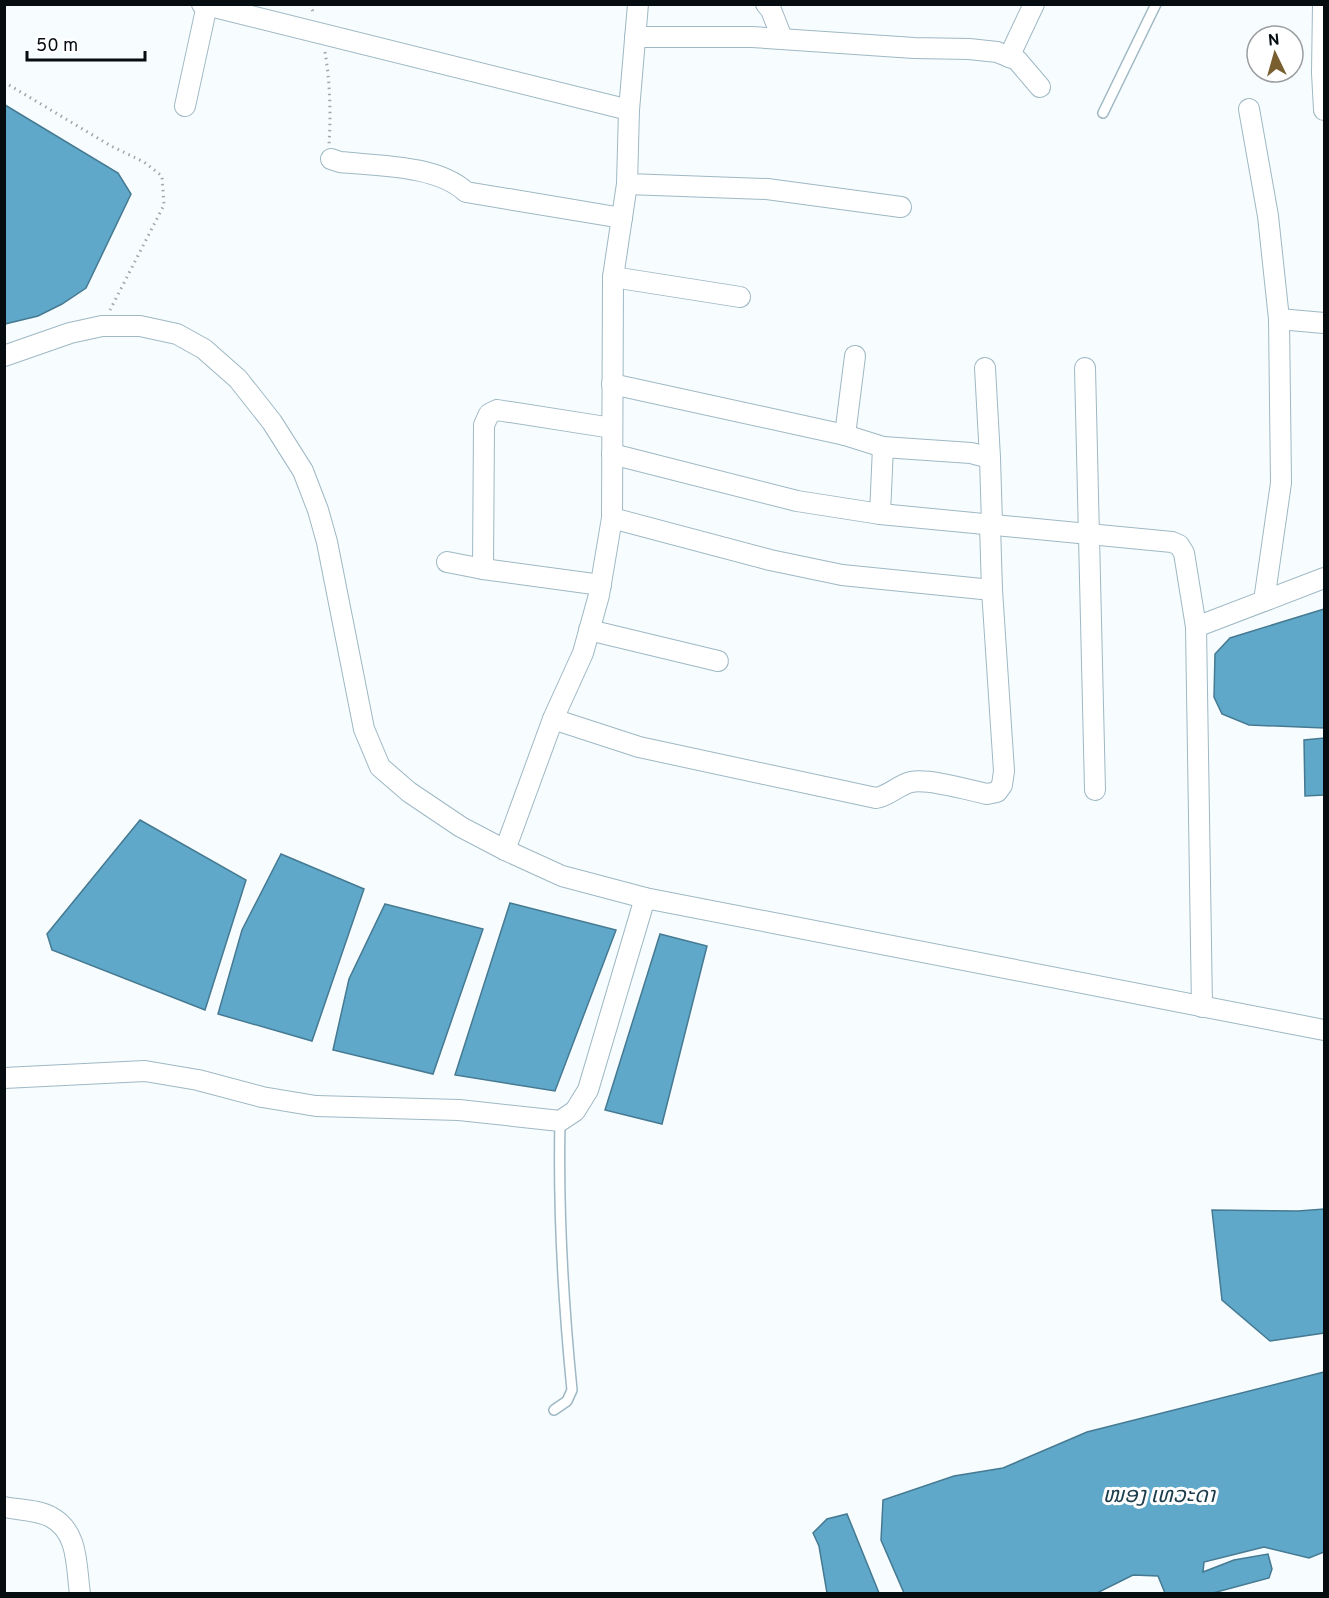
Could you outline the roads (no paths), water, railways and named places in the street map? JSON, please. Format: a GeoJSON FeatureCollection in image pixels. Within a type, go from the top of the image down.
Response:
{"type":"FeatureCollection","features":[{"type":"Feature","properties":{"kind":"street"},"geometry":{"type":"LineString","coordinates":[[505,850],[553,718],[583,653],[601,585],[612,518],[613,277],[627,184],[629,110],[638,4]]}},
{"type":"Feature","properties":{"kind":"street"},"geometry":{"type":"LineString","coordinates":[[766,4],[771,10],[782,38]]}},
{"type":"Feature","properties":{"kind":"street"},"geometry":{"type":"LineString","coordinates":[[1008,57],[1034,4]]}},
{"type":"Feature","properties":{"kind":"street"},"geometry":{"type":"LineString","coordinates":[[1323,4],[1324,110]]}},
{"type":"Feature","properties":{"kind":"street"},"geometry":{"type":"LineString","coordinates":[[185,106],[205,5],[629,110]]}},
{"type":"Feature","properties":{"kind":"street"},"geometry":{"type":"LineString","coordinates":[[635,37],[782,38],[998,52],[1017,60],[1040,87]]}},
{"type":"Feature","properties":{"kind":"street"},"geometry":{"type":"LineString","coordinates":[[1249,109],[1268,216],[1279,319],[1281,483],[1264,601]]}},
{"type":"Feature","properties":{"kind":"street"},"geometry":{"type":"LineString","coordinates":[[331,159],[417,171],[456,183],[466,192],[622,218]]}},
{"type":"Feature","properties":{"kind":"street"},"geometry":{"type":"LineString","coordinates":[[627,184],[767,189],[901,207]]}},
{"type":"Feature","properties":{"kind":"street"},"geometry":{"type":"LineString","coordinates":[[613,277],[740,297]]}},
{"type":"Feature","properties":{"kind":"street"},"geometry":{"type":"LineString","coordinates":[[1279,319],[1324,323]]}},
{"type":"Feature","properties":{"kind":"street"},"geometry":{"type":"LineString","coordinates":[[4,356],[70,333],[102,326],[140,326],[177,334],[204,349],[238,379],[272,422],[303,471],[318,510],[327,542],[364,729],[380,767],[409,792],[461,827],[505,850],[562,876],[645,898],[1324,1030]]}},
{"type":"Feature","properties":{"kind":"street"},"geometry":{"type":"LineString","coordinates":[[845,435],[855,356]]}},
{"type":"Feature","properties":{"kind":"street"},"geometry":{"type":"LineString","coordinates":[[553,718],[639,747],[876,798],[886,796],[910,782],[921,781],[987,794],[997,792],[1002,785],[1004,771],[992,590],[990,458],[985,368]]}},
{"type":"Feature","properties":{"kind":"street"},"geometry":{"type":"LineString","coordinates":[[1085,368],[1095,790]]}},
{"type":"Feature","properties":{"kind":"street"},"geometry":{"type":"LineString","coordinates":[[612,384],[845,435],[884,447],[971,453],[990,458]]}},
{"type":"Feature","properties":{"kind":"street"},"geometry":{"type":"LineString","coordinates":[[483,569],[484,425],[489,414],[497,410],[612,428]]}},
{"type":"Feature","properties":{"kind":"street"},"geometry":{"type":"LineString","coordinates":[[880,514],[884,447]]}},
{"type":"Feature","properties":{"kind":"street"},"geometry":{"type":"LineString","coordinates":[[612,454],[797,501],[880,514],[1172,542],[1179,545],[1184,554],[1196,627],[1202,1007]]}},
{"type":"Feature","properties":{"kind":"street"},"geometry":{"type":"LineString","coordinates":[[612,518],[770,560],[842,575],[992,590]]}},
{"type":"Feature","properties":{"kind":"street"},"geometry":{"type":"LineString","coordinates":[[447,562],[601,585]]}},
{"type":"Feature","properties":{"kind":"street"},"geometry":{"type":"LineString","coordinates":[[1196,627],[1324,578]]}},
{"type":"Feature","properties":{"kind":"street"},"geometry":{"type":"LineString","coordinates":[[589,630],[718,661]]}},
{"type":"Feature","properties":{"kind":"street"},"geometry":{"type":"LineString","coordinates":[[4,1078],[145,1071],[198,1080],[262,1097],[316,1106],[459,1110],[560,1121],[575,1111],[588,1090],[645,898]]}},
{"type":"Feature","properties":{"kind":"street"},"geometry":{"type":"LineString","coordinates":[[4,1507],[50,1516],[65,1527],[73,1540],[80,1593]]}},
{"type":"Feature","properties":{"kind":"lane"},"geometry":{"type":"LineString","coordinates":[[1103,113],[1156,4]]}},
{"type":"Feature","properties":{"kind":"lane"},"geometry":{"type":"LineString","coordinates":[[554,1410],[567,1401],[572,1390],[561,1236],[560,1121]]}},
{"type":"Feature","properties":{"kind":"water"},"geometry":{"type":"Polygon","coordinates":[[[5,105],[118,173],[131,194],[86,288],[38,316],[5,324],[5,105]]]}},
{"type":"Feature","properties":{"kind":"water"},"geometry":{"type":"Polygon","coordinates":[[[1324,609],[1324,728],[1249,725],[1222,714],[1214,697],[1215,654],[1230,638],[1324,609]]]}},
{"type":"Feature","properties":{"kind":"water"},"geometry":{"type":"Polygon","coordinates":[[[1324,738],[1324,795],[1305,796],[1304,740],[1324,738]]]}},
{"type":"Feature","properties":{"kind":"water"},"geometry":{"type":"Polygon","coordinates":[[[140,820],[246,880],[205,1010],[52,950],[47,934],[140,820]]]}},
{"type":"Feature","properties":{"kind":"water"},"geometry":{"type":"Polygon","coordinates":[[[281,854],[364,889],[312,1041],[218,1014],[242,930],[281,854]]]}},
{"type":"Feature","properties":{"kind":"water"},"geometry":{"type":"Polygon","coordinates":[[[510,903],[616,930],[555,1091],[455,1075],[510,903]]]}},
{"type":"Feature","properties":{"kind":"water"},"geometry":{"type":"Polygon","coordinates":[[[385,904],[483,929],[433,1074],[333,1050],[349,979],[385,904]]]}},
{"type":"Feature","properties":{"kind":"water"},"geometry":{"type":"Polygon","coordinates":[[[660,934],[707,946],[662,1124],[605,1110],[660,934]]]}},
{"type":"Feature","properties":{"kind":"water"},"geometry":{"type":"Polygon","coordinates":[[[1324,1209],[1324,1333],[1270,1341],[1222,1300],[1212,1210],[1324,1209]]]}},
{"type":"Feature","properties":{"kind":"water","name":"ໜອງ ເທວະດາ"},"geometry":{"type":"Polygon","coordinates":[[[1324,1372],[1324,1552],[1309,1558],[1264,1547],[1204,1562],[1203,1572],[1234,1560],[1268,1554],[1272,1569],[1269,1578],[1213,1593],[1165,1593],[1158,1576],[1133,1575],[1097,1593],[904,1593],[881,1540],[883,1500],[954,1476],[1003,1468],[1087,1432],[1324,1372]]]}},
{"type":"Feature","properties":{"kind":"water"},"geometry":{"type":"Polygon","coordinates":[[[847,1514],[879,1593],[827,1593],[819,1546],[813,1533],[827,1519],[847,1514]]]}}]}
